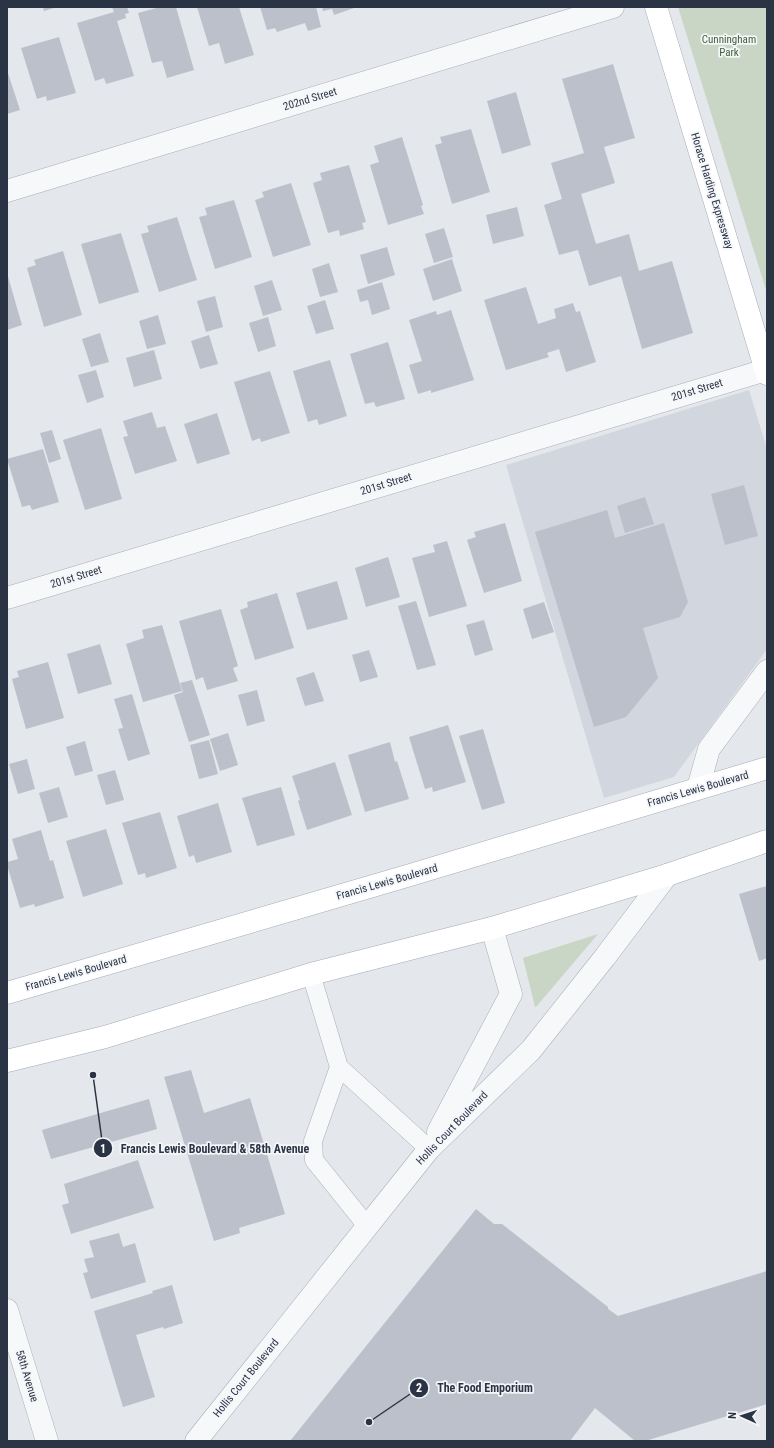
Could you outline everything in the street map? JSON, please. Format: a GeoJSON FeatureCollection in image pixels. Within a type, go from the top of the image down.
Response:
{"type":"FeatureCollection","features":[{"type":"Feature","properties":{"kind":"main road","name":"Horace Harding Expressway"},"geometry":{"type":"LineString","coordinates":[[656,7],[766,372]]}},
{"type":"Feature","properties":{"kind":"main road","name":"Francis Lewis Boulevard"},"geometry":{"type":"LineString","coordinates":[[7,993],[407,876],[767,768]]}},
{"type":"Feature","properties":{"kind":"main road"},"geometry":{"type":"LineString","coordinates":[[7,1061],[105,1037],[311,974],[492,928],[667,875],[767,841]]}},
{"type":"Feature","properties":{"kind":"street","name":"202nd Street"},"geometry":{"type":"LineString","coordinates":[[7,191],[613,7]]}},
{"type":"Feature","properties":{"kind":"street","name":"201st Street"},"geometry":{"type":"LineString","coordinates":[[7,598],[766,372]]}},
{"type":"Feature","properties":{"kind":"street"},"geometry":{"type":"LineString","coordinates":[[698,788],[709,749],[767,671]]}},
{"type":"Feature","properties":{"kind":"street","name":"Hollis Court Boulevard"},"geometry":{"type":"LineString","coordinates":[[196,1441],[429,1149],[531,1050],[605,957],[667,875]]}},
{"type":"Feature","properties":{"kind":"street"},"geometry":{"type":"LineString","coordinates":[[429,1149],[511,994],[492,928]]}},
{"type":"Feature","properties":{"kind":"street","name":"58th Avenue"},"geometry":{"type":"LineString","coordinates":[[7,1310],[47,1441]]}},
{"type":"Feature","properties":{"kind":"lane"},"geometry":{"type":"LineString","coordinates":[[311,974],[339,1067],[429,1149]]}},
{"type":"Feature","properties":{"kind":"lane"},"geometry":{"type":"LineString","coordinates":[[339,1067],[313,1141],[314,1160],[367,1226]]}},
{"type":"Feature","properties":{"kind":"shaded area"},"geometry":{"type":"Polygon","coordinates":[[[749,390],[767,449],[767,649],[674,777],[604,798],[506,465],[749,390]]]}},
{"type":"Feature","properties":{"kind":"green space","name":"Cunningham Park"},"geometry":{"type":"Polygon","coordinates":[[[678,7],[767,7],[767,293],[678,7]]]}},
{"type":"Feature","properties":{"kind":"green space"},"geometry":{"type":"Polygon","coordinates":[[[598,934],[536,1007],[535,1007],[523,958],[598,934]]]}},
{"type":"Feature","properties":{"kind":"building"},"geometry":{"type":"Polygon","coordinates":[[[43,7],[57,7],[44,11],[43,7]]]}},
{"type":"Feature","properties":{"kind":"building"},"geometry":{"type":"Polygon","coordinates":[[[112,7],[127,7],[129,13],[125,14],[126,18],[117,21],[134,76],[106,84],[104,78],[95,81],[77,23],[114,12],[112,7]]]}},
{"type":"Feature","properties":{"kind":"building"},"geometry":{"type":"Polygon","coordinates":[[[160,7],[176,7],[194,70],[167,78],[162,61],[152,63],[138,13],[160,7]]]}},
{"type":"Feature","properties":{"kind":"building"},"geometry":{"type":"Polygon","coordinates":[[[197,7],[239,7],[254,55],[225,64],[219,43],[209,46],[197,7]]]}},
{"type":"Feature","properties":{"kind":"building"},"geometry":{"type":"Polygon","coordinates":[[[260,7],[316,7],[321,27],[308,31],[305,23],[277,32],[275,28],[267,30],[260,7]]]}},
{"type":"Feature","properties":{"kind":"building"},"geometry":{"type":"Polygon","coordinates":[[[322,7],[357,7],[334,15],[332,9],[323,11],[322,7]]]}},
{"type":"Feature","properties":{"kind":"building"},"geometry":{"type":"Polygon","coordinates":[[[59,37],[76,93],[47,101],[46,96],[37,99],[21,48],[59,37]]]}},
{"type":"Feature","properties":{"kind":"building"},"geometry":{"type":"Polygon","coordinates":[[[613,64],[635,138],[604,147],[615,183],[581,194],[596,244],[629,234],[639,271],[672,261],[693,333],[642,349],[621,276],[589,286],[578,250],[559,255],[544,205],[562,199],[551,163],[584,153],[562,79],[613,64]]]}},
{"type":"Feature","properties":{"kind":"building"},"geometry":{"type":"Polygon","coordinates":[[[7,70],[20,110],[7,114],[7,70]]]}},
{"type":"Feature","properties":{"kind":"building"},"geometry":{"type":"Polygon","coordinates":[[[516,92],[531,145],[502,154],[487,101],[516,92]]]}},
{"type":"Feature","properties":{"kind":"building"},"geometry":{"type":"Polygon","coordinates":[[[471,129],[490,192],[452,204],[435,145],[442,143],[440,137],[471,129]]]}},
{"type":"Feature","properties":{"kind":"building"},"geometry":{"type":"Polygon","coordinates":[[[402,137],[423,205],[421,206],[424,214],[388,225],[370,165],[379,162],[374,146],[402,137]]]}},
{"type":"Feature","properties":{"kind":"building"},"geometry":{"type":"Polygon","coordinates":[[[349,165],[366,222],[362,223],[364,229],[340,236],[339,230],[328,233],[313,183],[322,180],[320,173],[349,165]]]}},
{"type":"Feature","properties":{"kind":"building"},"geometry":{"type":"Polygon","coordinates":[[[291,183],[311,245],[273,257],[255,200],[264,197],[262,192],[291,183]]]}},
{"type":"Feature","properties":{"kind":"building"},"geometry":{"type":"Polygon","coordinates":[[[234,200],[252,257],[215,269],[199,217],[207,215],[205,208],[234,200]]]}},
{"type":"Feature","properties":{"kind":"building"},"geometry":{"type":"Polygon","coordinates":[[[517,207],[524,236],[493,244],[486,215],[517,207]]]}},
{"type":"Feature","properties":{"kind":"building"},"geometry":{"type":"Polygon","coordinates":[[[177,217],[197,280],[159,292],[141,234],[149,232],[147,226],[177,217]]]}},
{"type":"Feature","properties":{"kind":"building"},"geometry":{"type":"Polygon","coordinates":[[[444,228],[453,257],[434,263],[425,234],[444,228]]]}},
{"type":"Feature","properties":{"kind":"building"},"geometry":{"type":"Polygon","coordinates":[[[121,233],[139,292],[99,304],[81,244],[121,233]]]}},
{"type":"Feature","properties":{"kind":"building"},"geometry":{"type":"Polygon","coordinates":[[[387,247],[395,275],[368,284],[360,255],[387,247]]]}},
{"type":"Feature","properties":{"kind":"building"},"geometry":{"type":"Polygon","coordinates":[[[63,251],[82,315],[44,327],[27,268],[36,265],[34,260],[63,251]]]}},
{"type":"Feature","properties":{"kind":"building"},"geometry":{"type":"Polygon","coordinates":[[[452,259],[462,291],[433,301],[423,269],[452,259]]]}},
{"type":"Feature","properties":{"kind":"building"},"geometry":{"type":"Polygon","coordinates":[[[329,263],[338,292],[320,297],[312,269],[329,263]]]}},
{"type":"Feature","properties":{"kind":"building"},"geometry":{"type":"Polygon","coordinates":[[[7,273],[22,325],[7,330],[7,273]]]}},
{"type":"Feature","properties":{"kind":"building"},"geometry":{"type":"Polygon","coordinates":[[[272,280],[282,310],[263,316],[254,286],[272,280]]]}},
{"type":"Feature","properties":{"kind":"building"},"geometry":{"type":"Polygon","coordinates":[[[382,282],[390,309],[372,315],[368,300],[360,302],[357,290],[382,282]]]}},
{"type":"Feature","properties":{"kind":"building"},"geometry":{"type":"Polygon","coordinates":[[[526,287],[538,324],[556,318],[554,309],[573,303],[576,312],[580,311],[596,362],[566,372],[559,349],[547,353],[549,357],[506,370],[484,300],[526,287]]]}},
{"type":"Feature","properties":{"kind":"building"},"geometry":{"type":"Polygon","coordinates":[[[215,296],[223,327],[206,332],[197,301],[215,296]]]}},
{"type":"Feature","properties":{"kind":"building"},"geometry":{"type":"Polygon","coordinates":[[[325,300],[334,329],[316,334],[307,306],[325,300]]]}},
{"type":"Feature","properties":{"kind":"building"},"geometry":{"type":"Polygon","coordinates":[[[451,310],[474,380],[431,393],[431,390],[418,394],[409,365],[422,361],[409,320],[436,311],[437,315],[451,310]]]}},
{"type":"Feature","properties":{"kind":"building"},"geometry":{"type":"Polygon","coordinates":[[[158,315],[166,344],[147,349],[139,321],[158,315]]]}},
{"type":"Feature","properties":{"kind":"building"},"geometry":{"type":"Polygon","coordinates":[[[268,317],[276,346],[258,352],[249,323],[268,317]]]}},
{"type":"Feature","properties":{"kind":"building"},"geometry":{"type":"Polygon","coordinates":[[[100,333],[109,362],[91,367],[82,339],[100,333]]]}},
{"type":"Feature","properties":{"kind":"building"},"geometry":{"type":"Polygon","coordinates":[[[209,335],[218,364],[200,369],[191,341],[209,335]]]}},
{"type":"Feature","properties":{"kind":"building"},"geometry":{"type":"Polygon","coordinates":[[[388,342],[405,399],[376,407],[374,402],[365,404],[350,354],[388,342]]]}},
{"type":"Feature","properties":{"kind":"building"},"geometry":{"type":"Polygon","coordinates":[[[154,350],[162,379],[134,387],[126,358],[154,350]]]}},
{"type":"Feature","properties":{"kind":"building"},"geometry":{"type":"Polygon","coordinates":[[[330,360],[347,416],[319,425],[317,419],[308,422],[293,371],[330,360]]]}},
{"type":"Feature","properties":{"kind":"building"},"geometry":{"type":"Polygon","coordinates":[[[96,370],[104,397],[87,403],[78,375],[96,370]]]}},
{"type":"Feature","properties":{"kind":"building"},"geometry":{"type":"Polygon","coordinates":[[[270,371],[290,433],[261,442],[260,438],[252,441],[234,382],[270,371]]]}},
{"type":"Feature","properties":{"kind":"building"},"geometry":{"type":"Polygon","coordinates":[[[152,412],[157,428],[165,426],[177,461],[135,474],[123,437],[128,436],[123,421],[152,412]]]}},
{"type":"Feature","properties":{"kind":"building"},"geometry":{"type":"Polygon","coordinates":[[[217,413],[230,454],[197,464],[184,424],[217,413]]]}},
{"type":"Feature","properties":{"kind":"building"},"geometry":{"type":"Polygon","coordinates":[[[101,428],[122,499],[85,510],[63,440],[101,428]]]}},
{"type":"Feature","properties":{"kind":"building"},"geometry":{"type":"Polygon","coordinates":[[[52,430],[61,459],[49,463],[40,433],[52,430]]]}},
{"type":"Feature","properties":{"kind":"building"},"geometry":{"type":"Polygon","coordinates":[[[43,449],[59,502],[32,510],[30,505],[22,507],[7,459],[43,449]]]}},
{"type":"Feature","properties":{"kind":"building"},"geometry":{"type":"Polygon","coordinates":[[[744,485],[758,536],[725,545],[711,494],[744,485]]]}},
{"type":"Feature","properties":{"kind":"building"},"geometry":{"type":"Polygon","coordinates":[[[645,497],[654,524],[625,533],[617,506],[645,497]]]}},
{"type":"Feature","properties":{"kind":"building"},"geometry":{"type":"Polygon","coordinates":[[[607,510],[615,538],[664,523],[688,602],[680,617],[643,628],[658,678],[626,717],[594,727],[535,532],[607,510]]]}},
{"type":"Feature","properties":{"kind":"building"},"geometry":{"type":"Polygon","coordinates":[[[505,523],[522,581],[484,593],[467,540],[476,537],[474,532],[505,523]]]}},
{"type":"Feature","properties":{"kind":"building"},"geometry":{"type":"Polygon","coordinates":[[[447,541],[467,606],[429,617],[412,558],[435,552],[433,545],[447,541]]]}},
{"type":"Feature","properties":{"kind":"building"},"geometry":{"type":"Polygon","coordinates":[[[388,557],[400,597],[366,607],[355,568],[388,557]]]}},
{"type":"Feature","properties":{"kind":"building"},"geometry":{"type":"Polygon","coordinates":[[[337,581],[348,619],[307,630],[296,593],[337,581]]]}},
{"type":"Feature","properties":{"kind":"building"},"geometry":{"type":"Polygon","coordinates":[[[277,593],[294,648],[255,660],[240,610],[248,607],[247,602],[277,593]]]}},
{"type":"Feature","properties":{"kind":"building"},"geometry":{"type":"Polygon","coordinates":[[[416,601],[436,665],[417,670],[398,606],[416,601]]]}},
{"type":"Feature","properties":{"kind":"building"},"geometry":{"type":"Polygon","coordinates":[[[544,602],[554,632],[532,639],[523,609],[544,602]]]}},
{"type":"Feature","properties":{"kind":"building"},"geometry":{"type":"Polygon","coordinates":[[[221,609],[238,666],[233,668],[238,681],[207,690],[203,677],[196,680],[179,621],[221,609]]]}},
{"type":"Feature","properties":{"kind":"building"},"geometry":{"type":"Polygon","coordinates":[[[484,620],[493,650],[475,656],[466,625],[484,620]]]}},
{"type":"Feature","properties":{"kind":"building"},"geometry":{"type":"Polygon","coordinates":[[[162,625],[182,691],[143,702],[126,644],[144,638],[142,630],[162,625]]]}},
{"type":"Feature","properties":{"kind":"building"},"geometry":{"type":"Polygon","coordinates":[[[100,644],[112,684],[78,694],[67,654],[100,644]]]}},
{"type":"Feature","properties":{"kind":"building"},"geometry":{"type":"Polygon","coordinates":[[[369,650],[378,677],[360,682],[352,655],[369,650]]]}},
{"type":"Feature","properties":{"kind":"building"},"geometry":{"type":"Polygon","coordinates":[[[48,662],[64,718],[26,729],[12,679],[19,677],[17,671],[48,662]]]}},
{"type":"Feature","properties":{"kind":"building"},"geometry":{"type":"Polygon","coordinates":[[[314,672],[324,701],[305,706],[296,678],[314,672]]]}},
{"type":"Feature","properties":{"kind":"building"},"geometry":{"type":"Polygon","coordinates":[[[192,680],[210,735],[189,742],[174,695],[183,692],[180,683],[192,680]]]}},
{"type":"Feature","properties":{"kind":"building"},"geometry":{"type":"Polygon","coordinates":[[[257,690],[265,721],[247,726],[238,695],[257,690]]]}},
{"type":"Feature","properties":{"kind":"building"},"geometry":{"type":"Polygon","coordinates":[[[132,694],[150,754],[128,761],[118,729],[123,728],[114,699],[132,694]]]}},
{"type":"Feature","properties":{"kind":"building"},"geometry":{"type":"Polygon","coordinates":[[[448,725],[466,782],[433,792],[432,787],[425,789],[409,737],[448,725]]]}},
{"type":"Feature","properties":{"kind":"building"},"geometry":{"type":"Polygon","coordinates":[[[483,729],[505,803],[482,810],[459,736],[483,729]]]}},
{"type":"Feature","properties":{"kind":"building"},"geometry":{"type":"Polygon","coordinates":[[[228,733],[238,765],[220,771],[210,739],[228,733]]]}},
{"type":"Feature","properties":{"kind":"building"},"geometry":{"type":"Polygon","coordinates":[[[209,740],[218,774],[199,779],[190,745],[209,740]]]}},
{"type":"Feature","properties":{"kind":"building"},"geometry":{"type":"Polygon","coordinates":[[[85,741],[93,771],[75,776],[66,747],[85,741]]]}},
{"type":"Feature","properties":{"kind":"building"},"geometry":{"type":"Polygon","coordinates":[[[390,742],[395,762],[397,761],[409,799],[365,812],[348,755],[390,742]]]}},
{"type":"Feature","properties":{"kind":"building"},"geometry":{"type":"Polygon","coordinates":[[[27,759],[35,789],[18,794],[9,764],[27,759]]]}},
{"type":"Feature","properties":{"kind":"building"},"geometry":{"type":"Polygon","coordinates":[[[335,762],[352,815],[307,830],[298,801],[300,800],[292,776],[335,762]]]}},
{"type":"Feature","properties":{"kind":"building"},"geometry":{"type":"Polygon","coordinates":[[[115,770],[124,800],[106,805],[97,775],[115,770]]]}},
{"type":"Feature","properties":{"kind":"building"},"geometry":{"type":"Polygon","coordinates":[[[59,787],[68,817],[48,823],[39,793],[59,787]]]}},
{"type":"Feature","properties":{"kind":"building"},"geometry":{"type":"Polygon","coordinates":[[[281,787],[295,835],[257,846],[242,798],[281,787]]]}},
{"type":"Feature","properties":{"kind":"building"},"geometry":{"type":"Polygon","coordinates":[[[218,803],[232,852],[196,863],[194,855],[189,857],[177,816],[218,803]]]}},
{"type":"Feature","properties":{"kind":"building"},"geometry":{"type":"Polygon","coordinates":[[[160,812],[177,868],[146,878],[145,873],[138,875],[122,823],[160,812]]]}},
{"type":"Feature","properties":{"kind":"building"},"geometry":{"type":"Polygon","coordinates":[[[106,829],[123,884],[83,897],[66,841],[106,829]]]}},
{"type":"Feature","properties":{"kind":"building"},"geometry":{"type":"Polygon","coordinates":[[[41,830],[50,861],[53,860],[64,898],[35,907],[34,904],[20,908],[7,865],[7,862],[18,859],[12,839],[41,830]]]}},
{"type":"Feature","properties":{"kind":"building"},"geometry":{"type":"Polygon","coordinates":[[[767,886],[767,958],[759,961],[739,894],[767,886]]]}},
{"type":"Feature","properties":{"kind":"building"},"geometry":{"type":"Polygon","coordinates":[[[191,1070],[204,1113],[250,1098],[285,1214],[239,1228],[240,1233],[214,1241],[164,1077],[191,1070]]]}},
{"type":"Feature","properties":{"kind":"building"},"geometry":{"type":"Polygon","coordinates":[[[149,1099],[157,1129],[51,1159],[42,1130],[149,1099]]]}},
{"type":"Feature","properties":{"kind":"building"},"geometry":{"type":"Polygon","coordinates":[[[138,1160],[154,1208],[71,1234],[62,1205],[69,1203],[64,1184],[138,1160]]]}},
{"type":"Feature","properties":{"kind":"building"},"geometry":{"type":"Polygon","coordinates":[[[476,1209],[494,1224],[502,1224],[618,1316],[767,1271],[767,1404],[645,1441],[635,1441],[595,1408],[570,1441],[290,1441],[476,1209]]]}},
{"type":"Feature","properties":{"kind":"building"},"geometry":{"type":"Polygon","coordinates":[[[119,1233],[123,1247],[135,1243],[146,1282],[91,1299],[83,1273],[88,1272],[84,1259],[94,1257],[89,1241],[119,1233]]]}},
{"type":"Feature","properties":{"kind":"building"},"geometry":{"type":"Polygon","coordinates":[[[172,1285],[183,1323],[136,1335],[155,1397],[123,1407],[94,1311],[153,1293],[152,1291],[172,1285]]]}},
{"type":"Feature","properties":{"kind":"place","name":"Francis Lewis Boulevard & 58th Avenue"},"geometry":{"type":"Point","coordinates":[93,1075]}},
{"type":"Feature","properties":{"kind":"place","name":"The Food Emporium"},"geometry":{"type":"Point","coordinates":[369,1422]}}]}
